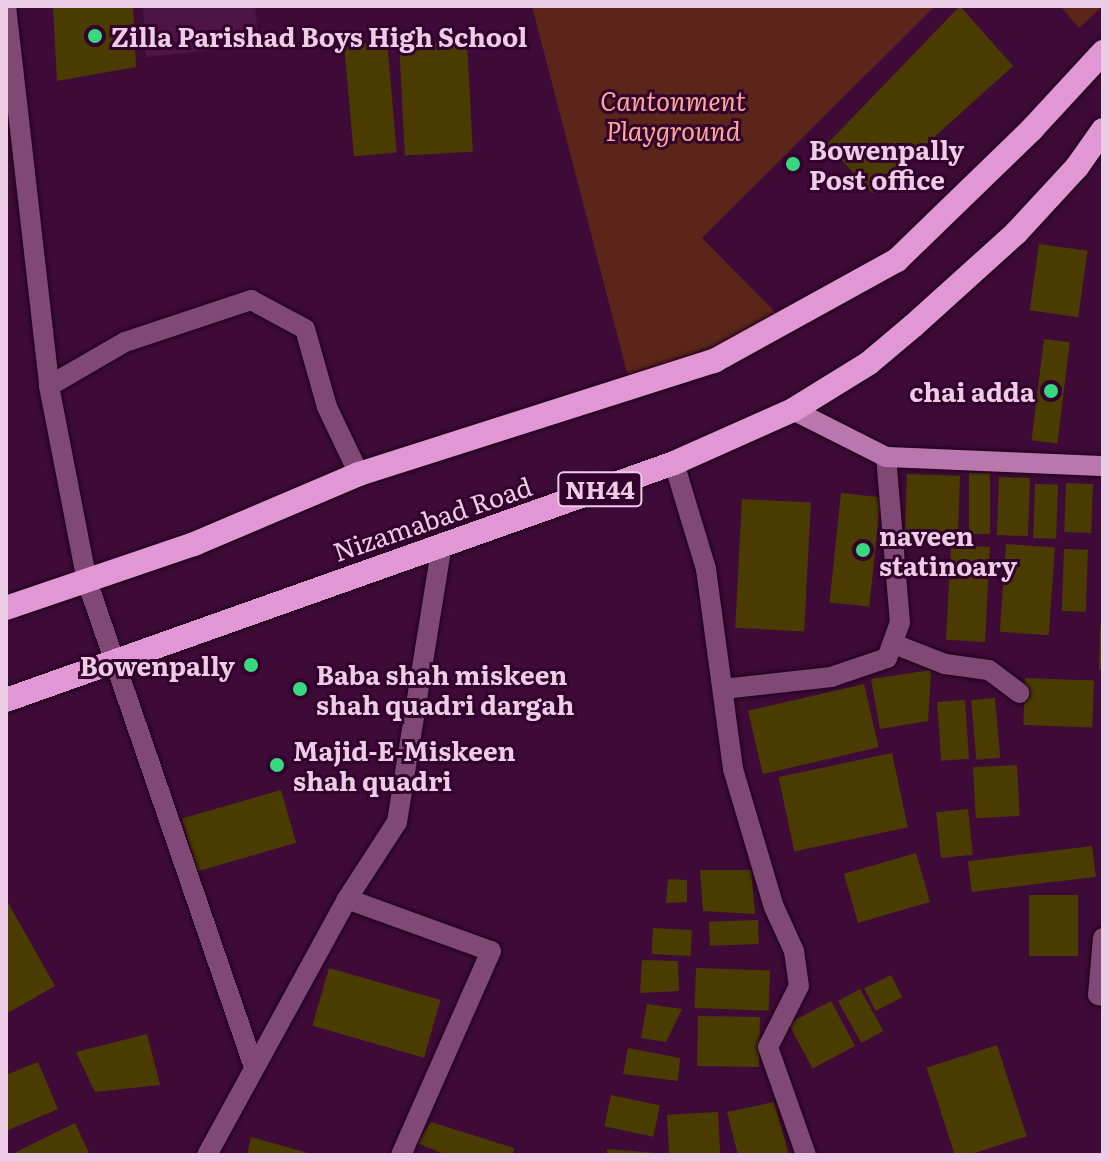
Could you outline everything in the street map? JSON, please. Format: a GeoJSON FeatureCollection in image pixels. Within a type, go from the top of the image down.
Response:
{"type":"FeatureCollection","features":[{"type":"Feature","properties":{"kind":"highway"},"geometry":{"type":"LineString","coordinates":[[6,608],[194,544],[359,474],[714,361],[844,293],[897,260],[946,214],[1103,52]]}},
{"type":"Feature","properties":{"kind":"highway","name":"Nizamabad Road"},"geometry":{"type":"LineString","coordinates":[[6,700],[674,463],[793,410],[869,363],[936,306],[1016,233],[1103,130]]}},
{"type":"Feature","properties":{"kind":"main road"},"geometry":{"type":"LineString","coordinates":[[793,410],[886,457],[1103,466]]}},
{"type":"Feature","properties":{"kind":"street"},"geometry":{"type":"LineString","coordinates":[[6,6],[49,386],[87,581],[254,1067]]}},
{"type":"Feature","properties":{"kind":"street"},"geometry":{"type":"LineString","coordinates":[[49,386],[125,342],[251,300],[305,329],[327,407],[359,474]]}},
{"type":"Feature","properties":{"kind":"street"},"geometry":{"type":"LineString","coordinates":[[723,689],[831,677],[875,666],[887,658],[900,623],[886,457]]}},
{"type":"Feature","properties":{"kind":"street"},"geometry":{"type":"LineString","coordinates":[[674,463],[706,569],[733,769],[774,907],[794,951],[799,986],[768,1047],[806,1155]]}},
{"type":"Feature","properties":{"kind":"street"},"geometry":{"type":"LineString","coordinates":[[207,1155],[347,899],[397,822],[442,544]]}},
{"type":"Feature","properties":{"kind":"street"},"geometry":{"type":"LineString","coordinates":[[894,644],[945,664],[989,670],[1019,693]]}},
{"type":"Feature","properties":{"kind":"street"},"geometry":{"type":"LineString","coordinates":[[347,899],[491,951],[401,1155]]}},
{"type":"Feature","properties":{"kind":"street"},"geometry":{"type":"LineString","coordinates":[[1103,938],[1098,995],[1103,996]]}},
{"type":"Feature","properties":{"kind":"shaded area"},"geometry":{"type":"Polygon","coordinates":[[[143,6],[255,6],[259,45],[146,57],[143,6]]]}},
{"type":"Feature","properties":{"kind":"green space","name":"Cantonment Playground"},"geometry":{"type":"Polygon","coordinates":[[[532,6],[935,6],[702,238],[788,325],[632,392],[532,6]]]}},
{"type":"Feature","properties":{"kind":"green space"},"geometry":{"type":"Polygon","coordinates":[[[1060,6],[1103,6],[1079,28],[1060,6]]]}},
{"type":"Feature","properties":{"kind":"building","name":"Zilla Parishad Boys High School"},"geometry":{"type":"Polygon","coordinates":[[[53,6],[133,6],[136,67],[57,81],[53,6]]]}},
{"type":"Feature","properties":{"kind":"building"},"geometry":{"type":"Polygon","coordinates":[[[960,6],[1013,66],[872,193],[827,144],[960,6]]]}},
{"type":"Feature","properties":{"kind":"building"},"geometry":{"type":"Polygon","coordinates":[[[387,41],[397,153],[354,156],[344,45],[387,41]]]}},
{"type":"Feature","properties":{"kind":"building"},"geometry":{"type":"Polygon","coordinates":[[[467,41],[473,152],[405,155],[399,45],[467,41]]]}},
{"type":"Feature","properties":{"kind":"building"},"geometry":{"type":"Polygon","coordinates":[[[1039,244],[1088,251],[1078,317],[1030,310],[1039,244]]]}},
{"type":"Feature","properties":{"kind":"building","name":"chai adda"},"geometry":{"type":"Polygon","coordinates":[[[1044,339],[1070,342],[1057,443],[1032,440],[1044,339]]]}},
{"type":"Feature","properties":{"kind":"building"},"geometry":{"type":"Polygon","coordinates":[[[969,473],[990,473],[990,534],[969,534],[969,473]]]}},
{"type":"Feature","properties":{"kind":"building"},"geometry":{"type":"Polygon","coordinates":[[[907,474],[960,476],[958,540],[905,538],[907,474]]]}},
{"type":"Feature","properties":{"kind":"building"},"geometry":{"type":"Polygon","coordinates":[[[999,477],[1030,478],[1028,536],[997,535],[999,477]]]}},
{"type":"Feature","properties":{"kind":"building"},"geometry":{"type":"Polygon","coordinates":[[[1066,483],[1093,484],[1091,533],[1064,532],[1066,483]]]}},
{"type":"Feature","properties":{"kind":"building"},"geometry":{"type":"Polygon","coordinates":[[[1035,484],[1058,485],[1056,539],[1033,538],[1035,484]]]}},
{"type":"Feature","properties":{"kind":"building","name":"naveen statinoary"},"geometry":{"type":"Polygon","coordinates":[[[841,493],[881,497],[869,607],[830,602],[841,493]]]}},
{"type":"Feature","properties":{"kind":"building"},"geometry":{"type":"Polygon","coordinates":[[[742,499],[811,503],[804,631],[735,628],[742,499]]]}},
{"type":"Feature","properties":{"kind":"building"},"geometry":{"type":"Polygon","coordinates":[[[1006,544],[1055,547],[1049,635],[1000,632],[1006,544]]]}},
{"type":"Feature","properties":{"kind":"building"},"geometry":{"type":"Polygon","coordinates":[[[951,545],[990,547],[985,642],[946,640],[951,545]]]}},
{"type":"Feature","properties":{"kind":"building"},"geometry":{"type":"Polygon","coordinates":[[[1064,549],[1088,550],[1086,612],[1062,611],[1064,549]]]}},
{"type":"Feature","properties":{"kind":"building"},"geometry":{"type":"Polygon","coordinates":[[[1100,625],[1103,625],[1103,670],[1099,670],[1100,625]]]}},
{"type":"Feature","properties":{"kind":"building"},"geometry":{"type":"Polygon","coordinates":[[[931,670],[928,721],[880,729],[871,679],[931,670]]]}},
{"type":"Feature","properties":{"kind":"building"},"geometry":{"type":"Polygon","coordinates":[[[1025,678],[1094,680],[1092,727],[1023,725],[1025,678]]]}},
{"type":"Feature","properties":{"kind":"building"},"geometry":{"type":"Polygon","coordinates":[[[864,684],[879,747],[763,774],[748,711],[864,684]]]}},
{"type":"Feature","properties":{"kind":"building"},"geometry":{"type":"Polygon","coordinates":[[[995,698],[1000,758],[976,760],[971,700],[995,698]]]}},
{"type":"Feature","properties":{"kind":"building"},"geometry":{"type":"Polygon","coordinates":[[[965,700],[969,759],[941,761],[937,702],[965,700]]]}},
{"type":"Feature","properties":{"kind":"building"},"geometry":{"type":"Polygon","coordinates":[[[892,753],[908,827],[794,851],[779,777],[892,753]]]}},
{"type":"Feature","properties":{"kind":"building"},"geometry":{"type":"Polygon","coordinates":[[[1017,765],[1020,816],[976,818],[973,767],[1017,765]]]}},
{"type":"Feature","properties":{"kind":"building"},"geometry":{"type":"Polygon","coordinates":[[[281,790],[296,843],[197,871],[182,818],[281,790]]]}},
{"type":"Feature","properties":{"kind":"building"},"geometry":{"type":"Polygon","coordinates":[[[968,809],[973,855],[941,858],[936,812],[968,809]]]}},
{"type":"Feature","properties":{"kind":"building"},"geometry":{"type":"Polygon","coordinates":[[[1092,846],[1096,877],[972,892],[968,861],[1092,846]]]}},
{"type":"Feature","properties":{"kind":"building"},"geometry":{"type":"Polygon","coordinates":[[[916,853],[930,902],[858,923],[844,874],[916,853]]]}},
{"type":"Feature","properties":{"kind":"building"},"geometry":{"type":"Polygon","coordinates":[[[700,870],[751,870],[755,914],[703,911],[700,870]]]}},
{"type":"Feature","properties":{"kind":"building"},"geometry":{"type":"Polygon","coordinates":[[[668,879],[687,880],[687,902],[666,903],[668,879]]]}},
{"type":"Feature","properties":{"kind":"building"},"geometry":{"type":"Polygon","coordinates":[[[1029,895],[1078,895],[1078,956],[1029,956],[1029,895]]]}},
{"type":"Feature","properties":{"kind":"building"},"geometry":{"type":"Polygon","coordinates":[[[6,899],[55,986],[6,1014],[6,899]]]}},
{"type":"Feature","properties":{"kind":"building"},"geometry":{"type":"Polygon","coordinates":[[[758,920],[759,944],[710,946],[709,922],[758,920]]]}},
{"type":"Feature","properties":{"kind":"building"},"geometry":{"type":"Polygon","coordinates":[[[653,928],[692,930],[691,956],[652,954],[653,928]]]}},
{"type":"Feature","properties":{"kind":"building"},"geometry":{"type":"Polygon","coordinates":[[[642,960],[678,961],[679,991],[640,993],[642,960]]]}},
{"type":"Feature","properties":{"kind":"building"},"geometry":{"type":"Polygon","coordinates":[[[329,968],[441,1000],[424,1058],[312,1026],[329,968]]]}},
{"type":"Feature","properties":{"kind":"building"},"geometry":{"type":"Polygon","coordinates":[[[696,968],[770,971],[769,1011],[695,1008],[696,968]]]}},
{"type":"Feature","properties":{"kind":"building"},"geometry":{"type":"Polygon","coordinates":[[[891,975],[902,997],[876,1011],[864,989],[891,975]]]}},
{"type":"Feature","properties":{"kind":"building"},"geometry":{"type":"Polygon","coordinates":[[[860,989],[883,1031],[861,1043],[838,1001],[860,989]]]}},
{"type":"Feature","properties":{"kind":"building"},"geometry":{"type":"Polygon","coordinates":[[[831,1001],[855,1046],[813,1069],[789,1024],[831,1001]]]}},
{"type":"Feature","properties":{"kind":"building"},"geometry":{"type":"Polygon","coordinates":[[[647,1004],[682,1009],[666,1042],[641,1038],[647,1004]]]}},
{"type":"Feature","properties":{"kind":"building"},"geometry":{"type":"Polygon","coordinates":[[[698,1016],[760,1017],[759,1067],[697,1066],[698,1016]]]}},
{"type":"Feature","properties":{"kind":"building"},"geometry":{"type":"Polygon","coordinates":[[[147,1034],[160,1085],[95,1092],[76,1052],[147,1034]]]}},
{"type":"Feature","properties":{"kind":"building"},"geometry":{"type":"Polygon","coordinates":[[[997,1045],[1027,1136],[969,1155],[955,1155],[927,1068],[997,1045]]]}},
{"type":"Feature","properties":{"kind":"building"},"geometry":{"type":"Polygon","coordinates":[[[628,1048],[680,1058],[678,1081],[623,1074],[628,1048]]]}},
{"type":"Feature","properties":{"kind":"building"},"geometry":{"type":"Polygon","coordinates":[[[38,1062],[58,1109],[6,1131],[6,1075],[38,1062]]]}},
{"type":"Feature","properties":{"kind":"building"},"geometry":{"type":"Polygon","coordinates":[[[611,1095],[660,1105],[653,1137],[604,1126],[611,1095]]]}},
{"type":"Feature","properties":{"kind":"building"},"geometry":{"type":"Polygon","coordinates":[[[774,1102],[789,1155],[738,1155],[727,1112],[774,1102]]]}},
{"type":"Feature","properties":{"kind":"building"},"geometry":{"type":"Polygon","coordinates":[[[718,1112],[720,1155],[669,1155],[667,1115],[718,1112]]]}},
{"type":"Feature","properties":{"kind":"building"},"geometry":{"type":"Polygon","coordinates":[[[431,1122],[514,1148],[513,1155],[446,1155],[417,1143],[431,1122]]]}},
{"type":"Feature","properties":{"kind":"building"},"geometry":{"type":"Polygon","coordinates":[[[75,1123],[90,1155],[10,1155],[75,1123]]]}},
{"type":"Feature","properties":{"kind":"building"},"geometry":{"type":"Polygon","coordinates":[[[251,1137],[311,1154],[311,1155],[247,1155],[251,1137]]]}},
{"type":"Feature","properties":{"kind":"building"},"geometry":{"type":"Polygon","coordinates":[[[607,1149],[656,1153],[656,1155],[607,1155],[607,1149]]]}},
{"type":"Feature","properties":{"kind":"place","name":"Zilla Parishad Boys High School"},"geometry":{"type":"Point","coordinates":[95,36]}},
{"type":"Feature","properties":{"kind":"place","name":"Bowenpally Post office"},"geometry":{"type":"Point","coordinates":[793,164]}},
{"type":"Feature","properties":{"kind":"place","name":"chai adda"},"geometry":{"type":"Point","coordinates":[1051,391]}},
{"type":"Feature","properties":{"kind":"place","name":"naveen statinoary"},"geometry":{"type":"Point","coordinates":[863,550]}},
{"type":"Feature","properties":{"kind":"place","name":"Bowenpally"},"geometry":{"type":"Point","coordinates":[251,665]}},
{"type":"Feature","properties":{"kind":"place","name":"Baba shah miskeen shah quadri dargah"},"geometry":{"type":"Point","coordinates":[300,689]}},
{"type":"Feature","properties":{"kind":"place","name":"Majid-E-Miskeen shah quadri"},"geometry":{"type":"Point","coordinates":[277,765]}}]}
